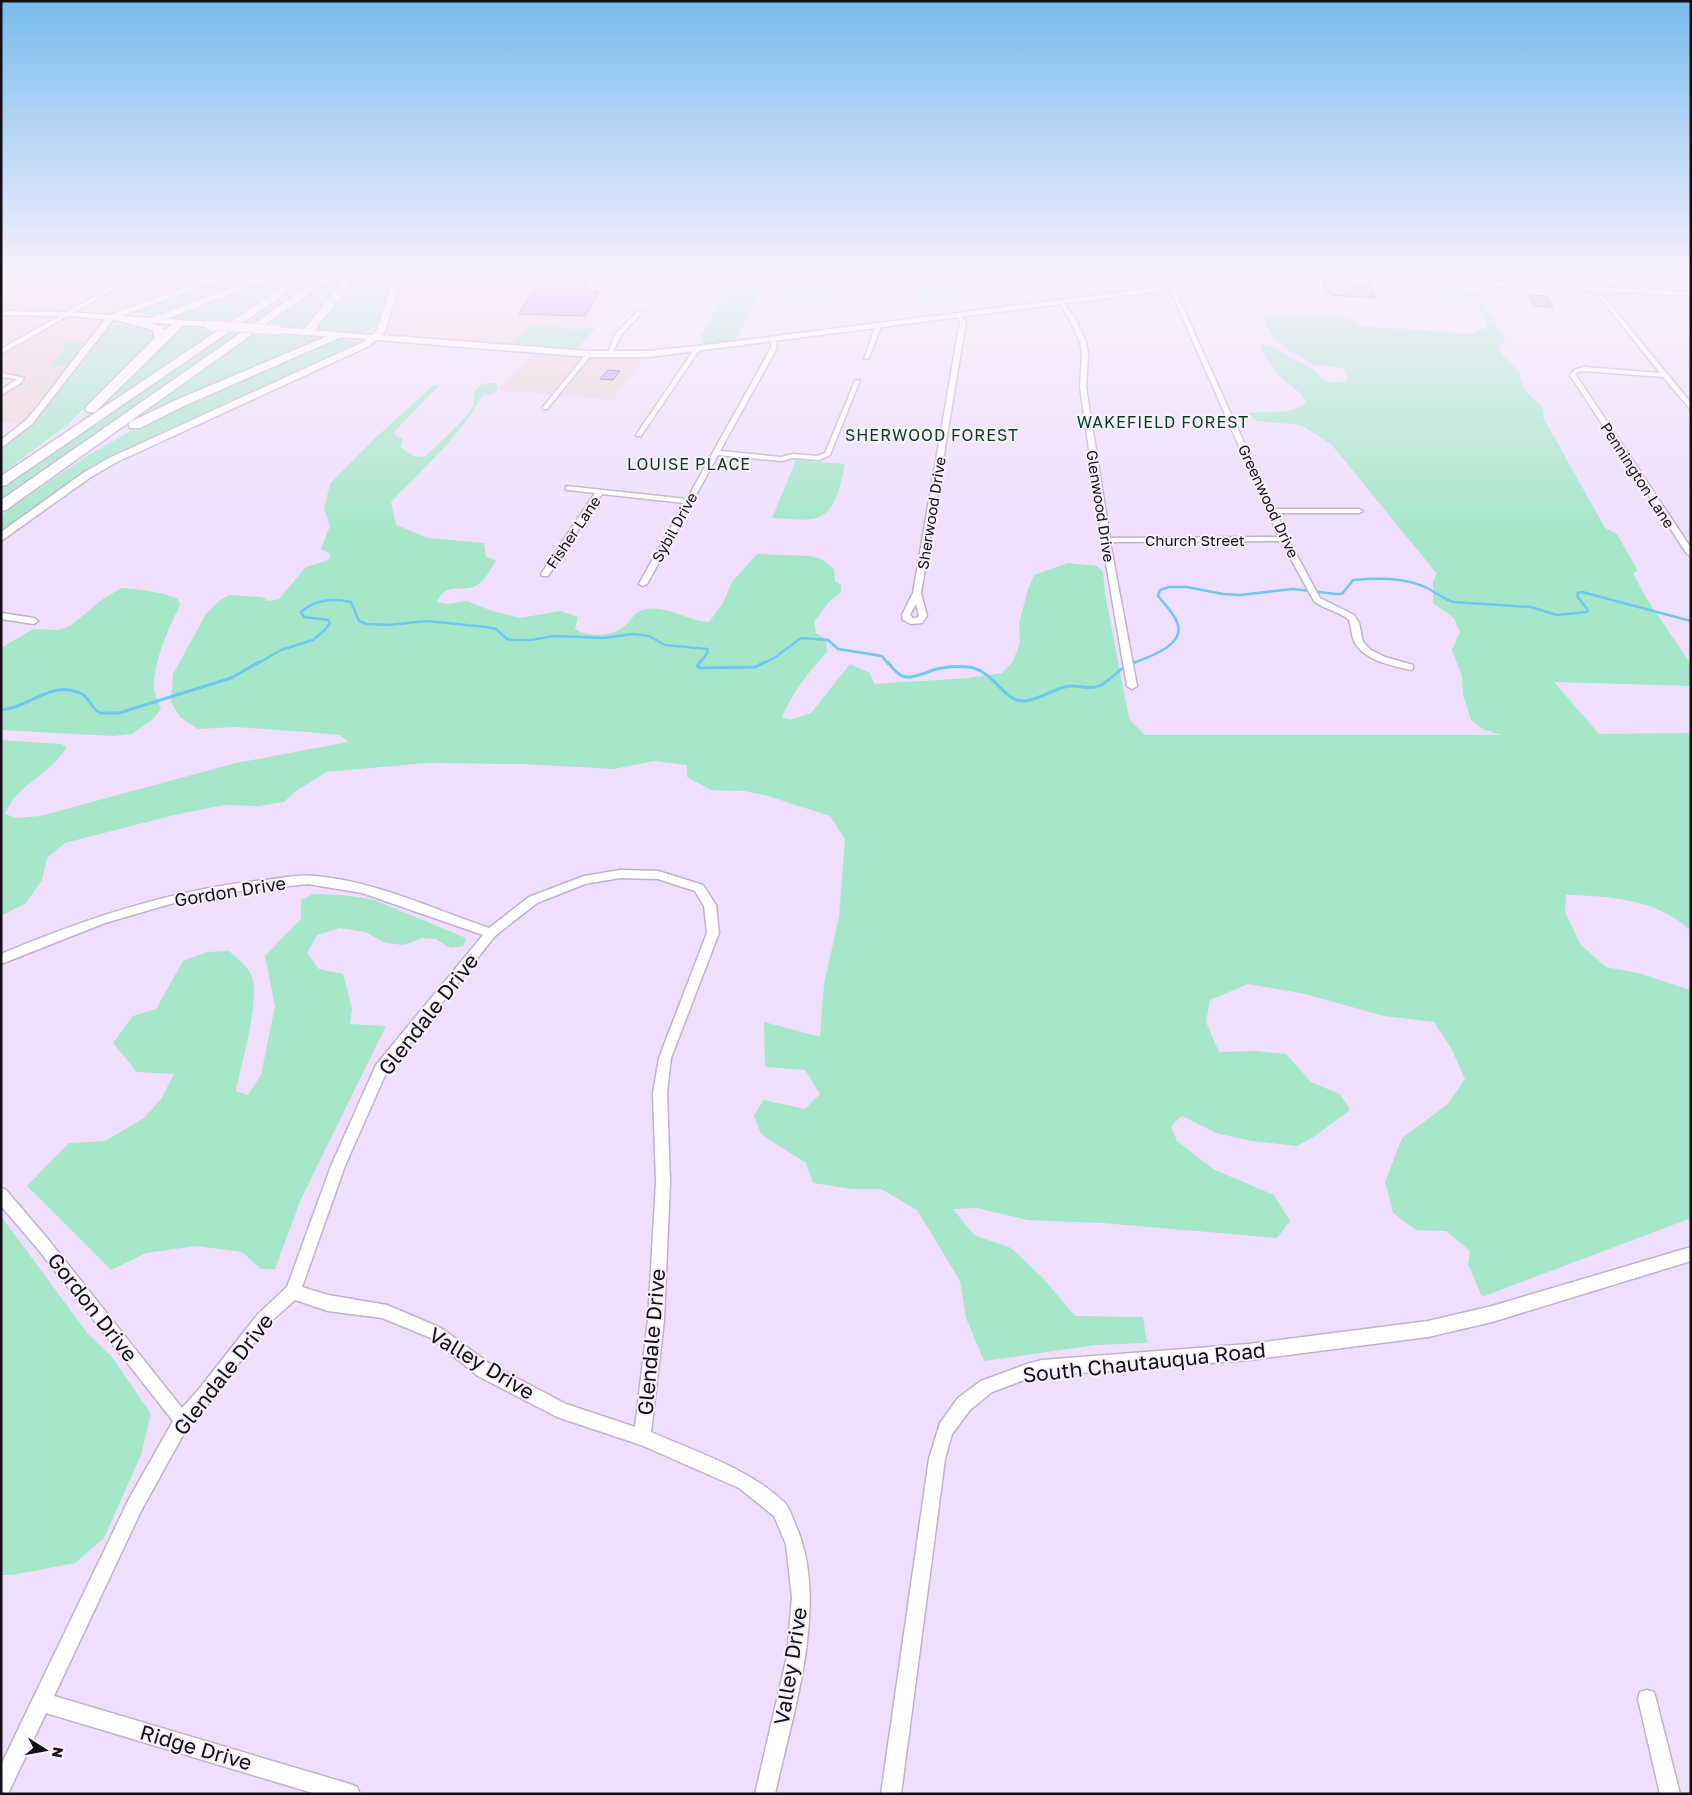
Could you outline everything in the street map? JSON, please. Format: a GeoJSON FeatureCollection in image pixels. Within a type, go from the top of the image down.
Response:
{"type":"FeatureCollection","features":[{"type":"Feature","properties":{"kind":"highway"},"geometry":{"type":"LineString","coordinates":[[4,480],[91,408],[141,359]]}},
{"type":"Feature","properties":{"kind":"highway"},"geometry":{"type":"LineString","coordinates":[[4,480],[183,359]]}},
{"type":"Feature","properties":{"kind":"highway"},"geometry":{"type":"LineString","coordinates":[[1,507],[211,359]]}},
{"type":"Feature","properties":{"kind":"highway"},"geometry":{"type":"LineString","coordinates":[[13,498],[80,456],[150,417],[283,359]]}},
{"type":"Feature","properties":{"kind":"street"},"geometry":{"type":"LineString","coordinates":[[1,444],[29,422],[81,359]]}},
{"type":"Feature","properties":{"kind":"street"},"geometry":{"type":"LineString","coordinates":[[1,538],[87,475],[113,460],[335,359]]}},
{"type":"Feature","properties":{"kind":"street"},"geometry":{"type":"LineString","coordinates":[[545,408],[585,359]]}},
{"type":"Feature","properties":{"kind":"street"},"geometry":{"type":"LineString","coordinates":[[639,435],[690,359]]}},
{"type":"Feature","properties":{"kind":"street","name":"Sybil Drive"},"geometry":{"type":"LineString","coordinates":[[643,584],[768,359]]}},
{"type":"Feature","properties":{"kind":"street","name":"Sherwood Drive"},"geometry":{"type":"LineString","coordinates":[[917,593],[957,359]]}},
{"type":"Feature","properties":{"kind":"street","name":"Glenwood Drive"},"geometry":{"type":"LineString","coordinates":[[1085,359],[1083,387],[1106,540],[1132,686]]}},
{"type":"Feature","properties":{"kind":"street","name":"Greenwood Drive"},"geometry":{"type":"LineString","coordinates":[[1203,359],[1284,539],[1317,599],[1322,604],[1351,617],[1356,624],[1360,643],[1366,650],[1381,658],[1410,667]]}},
{"type":"Feature","properties":{"kind":"street"},"geometry":{"type":"LineString","coordinates":[[1652,359],[1691,408]]}},
{"type":"Feature","properties":{"kind":"street","name":"Pennington Lane"},"geometry":{"type":"LineString","coordinates":[[1665,375],[1584,369],[1576,371],[1573,375],[1691,554]]}},
{"type":"Feature","properties":{"kind":"street"},"geometry":{"type":"LineString","coordinates":[[1,375],[19,377],[21,380],[1,393]]}},
{"type":"Feature","properties":{"kind":"street"},"geometry":{"type":"LineString","coordinates":[[716,453],[781,459],[793,456],[824,457],[828,454],[858,381]]}},
{"type":"Feature","properties":{"kind":"street"},"geometry":{"type":"LineString","coordinates":[[569,488],[689,500]]}},
{"type":"Feature","properties":{"kind":"street","name":"Fisher Lane"},"geometry":{"type":"LineString","coordinates":[[545,574],[600,491]]}},
{"type":"Feature","properties":{"kind":"street"},"geometry":{"type":"LineString","coordinates":[[1272,511],[1359,511]]}},
{"type":"Feature","properties":{"kind":"street","name":"Church Street"},"geometry":{"type":"LineString","coordinates":[[1106,540],[1284,539]]}},
{"type":"Feature","properties":{"kind":"street"},"geometry":{"type":"LineString","coordinates":[[1,616],[34,621]]}},
{"type":"Feature","properties":{"kind":"street","name":"Glendale Drive"},"geometry":{"type":"LineString","coordinates":[[1,1787],[135,1505],[182,1420],[205,1395],[263,1319],[293,1292],[338,1166],[381,1069],[491,933],[533,900],[584,880],[620,874],[658,874],[698,888],[710,905],[713,933],[666,1058],[660,1093],[663,1182],[656,1320],[642,1437]]}},
{"type":"Feature","properties":{"kind":"street","name":"Gordon Drive"},"geometry":{"type":"LineString","coordinates":[[1,959],[101,920],[166,901],[247,884],[316,880],[394,898],[446,919],[491,933]]}},
{"type":"Feature","properties":{"kind":"street","name":"Gordon Drive"},"geometry":{"type":"LineString","coordinates":[[1,1195],[42,1243],[182,1420]]}},
{"type":"Feature","properties":{"kind":"street","name":"South Chautauqua Road"},"geometry":{"type":"LineString","coordinates":[[891,1794],[938,1459],[946,1430],[962,1406],[984,1387],[1011,1375],[1042,1368],[1249,1352],[1436,1327],[1492,1314],[1691,1254]]}},
{"type":"Feature","properties":{"kind":"street","name":"Valley Drive"},"geometry":{"type":"LineString","coordinates":[[293,1292],[328,1303],[382,1310],[436,1333],[484,1370],[563,1411],[642,1437],[744,1482],[780,1510],[795,1544],[801,1597],[796,1656],[765,1794]]}},
{"type":"Feature","properties":{"kind":"street"},"geometry":{"type":"LineString","coordinates":[[1647,1699],[1670,1794]]}},
{"type":"Feature","properties":{"kind":"street","name":"Ridge Drive"},"geometry":{"type":"LineString","coordinates":[[41,1702],[350,1794]]}},
{"type":"Feature","properties":{"kind":"shaded area"},"geometry":{"type":"Polygon","coordinates":[[[1,359],[75,359],[48,395],[21,424],[1,422],[1,395],[31,377],[1,374],[1,359]]]}},
{"type":"Feature","properties":{"kind":"shaded area"},"geometry":{"type":"Polygon","coordinates":[[[528,359],[643,359],[613,400],[498,390],[528,359]]]}},
{"type":"Feature","properties":{"kind":"green space"},"geometry":{"type":"Polygon","coordinates":[[[57,359],[73,359],[65,366],[50,367],[57,359]]]}},
{"type":"Feature","properties":{"kind":"green space"},"geometry":{"type":"Polygon","coordinates":[[[83,359],[134,359],[67,425],[1,474],[1,448],[21,433],[42,412],[83,359]]]}},
{"type":"Feature","properties":{"kind":"green space"},"geometry":{"type":"Polygon","coordinates":[[[146,359],[175,359],[78,423],[146,359]]]}},
{"type":"Feature","properties":{"kind":"green space"},"geometry":{"type":"Polygon","coordinates":[[[188,359],[206,359],[1,502],[1,487],[188,359]]]}},
{"type":"Feature","properties":{"kind":"green space"},"geometry":{"type":"Polygon","coordinates":[[[219,359],[277,359],[127,426],[219,359]]]}},
{"type":"Feature","properties":{"kind":"green space"},"geometry":{"type":"Polygon","coordinates":[[[289,359],[326,359],[111,459],[1,534],[1,515],[85,457],[140,426],[289,359]]]}},
{"type":"Feature","properties":{"kind":"green space"},"geometry":{"type":"Polygon","coordinates":[[[1267,359],[1293,359],[1316,371],[1325,381],[1346,381],[1347,376],[1342,368],[1314,365],[1303,359],[1506,359],[1521,374],[1519,377],[1526,392],[1541,405],[1543,417],[1605,528],[1617,534],[1638,571],[1633,573],[1646,598],[1691,664],[1691,686],[1554,682],[1599,734],[1691,733],[1691,931],[1678,920],[1664,912],[1633,901],[1616,898],[1566,895],[1565,912],[1580,944],[1606,967],[1638,973],[1691,990],[1691,1218],[1482,1297],[1468,1264],[1470,1251],[1446,1231],[1416,1230],[1393,1213],[1385,1182],[1402,1138],[1448,1104],[1465,1079],[1451,1048],[1434,1022],[1384,1016],[1305,994],[1248,984],[1210,1000],[1206,1022],[1219,1052],[1255,1051],[1286,1054],[1311,1082],[1340,1094],[1350,1110],[1315,1136],[1297,1146],[1251,1141],[1216,1133],[1182,1116],[1171,1126],[1177,1141],[1213,1169],[1274,1195],[1290,1221],[1277,1238],[1102,1223],[1027,1220],[977,1208],[953,1209],[974,1235],[1011,1248],[1042,1277],[1075,1316],[1143,1317],[1147,1343],[1096,1345],[984,1361],[966,1318],[960,1281],[917,1210],[881,1189],[852,1189],[813,1183],[806,1163],[761,1134],[754,1116],[763,1100],[805,1109],[820,1094],[805,1070],[765,1067],[764,1022],[820,1037],[824,984],[839,917],[845,839],[830,816],[768,796],[744,791],[711,790],[687,777],[687,765],[654,761],[614,769],[522,764],[426,763],[326,772],[296,791],[284,802],[258,806],[224,805],[174,815],[65,843],[47,858],[42,880],[26,903],[1,916],[1,740],[61,744],[67,747],[52,765],[25,787],[10,804],[5,814],[16,818],[40,816],[236,763],[348,742],[340,735],[306,732],[235,727],[198,729],[180,717],[171,702],[173,674],[206,614],[219,601],[229,595],[262,597],[268,601],[279,599],[306,567],[329,560],[330,554],[321,549],[330,526],[324,509],[330,484],[374,439],[434,385],[439,386],[394,432],[396,436],[403,439],[400,447],[414,456],[424,457],[464,419],[472,409],[475,392],[480,385],[497,383],[497,390],[494,394],[483,395],[452,438],[391,502],[396,525],[428,538],[484,543],[486,557],[496,560],[489,573],[474,587],[447,590],[440,596],[437,602],[448,604],[467,601],[490,610],[520,618],[560,611],[578,617],[575,629],[580,632],[598,635],[617,631],[625,626],[633,616],[642,610],[650,608],[667,610],[693,619],[709,622],[723,603],[732,582],[757,554],[811,556],[823,560],[834,569],[835,581],[841,585],[841,592],[828,603],[814,622],[816,633],[826,639],[827,652],[808,674],[791,699],[782,717],[790,720],[811,713],[850,664],[870,673],[874,684],[969,678],[1002,673],[1013,661],[1020,643],[1019,624],[1028,589],[1034,575],[1068,563],[1097,566],[1103,572],[1105,593],[1130,720],[1145,735],[1501,735],[1482,729],[1471,720],[1463,695],[1462,676],[1452,650],[1460,632],[1454,618],[1433,603],[1433,581],[1437,574],[1331,444],[1301,425],[1257,421],[1248,413],[1293,410],[1306,402],[1300,393],[1281,378],[1267,359]]]}},
{"type":"Feature","properties":{"kind":"green space"},"geometry":{"type":"Polygon","coordinates":[[[796,460],[845,464],[836,498],[827,512],[820,517],[803,520],[772,518],[796,460]]]}},
{"type":"Feature","properties":{"kind":"green space"},"geometry":{"type":"Polygon","coordinates":[[[121,588],[149,591],[177,598],[180,605],[158,658],[154,690],[161,709],[153,719],[132,734],[113,736],[1,730],[1,648],[33,629],[59,630],[70,626],[103,599],[121,588]]]}},
{"type":"Feature","properties":{"kind":"green space"},"geometry":{"type":"Polygon","coordinates":[[[313,894],[372,899],[466,938],[463,946],[450,948],[436,939],[422,938],[404,945],[385,943],[365,932],[340,928],[317,935],[307,953],[319,969],[343,974],[352,1009],[350,1024],[386,1026],[301,1199],[275,1269],[261,1269],[242,1252],[196,1246],[146,1253],[111,1270],[27,1186],[69,1143],[105,1141],[144,1118],[161,1099],[174,1074],[137,1072],[113,1043],[133,1016],[156,1009],[183,961],[207,952],[229,951],[239,959],[252,977],[254,1001],[252,1016],[236,1091],[248,1095],[261,1075],[275,1006],[265,956],[301,919],[301,900],[313,894]]]}},
{"type":"Feature","properties":{"kind":"green space"},"geometry":{"type":"Polygon","coordinates":[[[1,1216],[88,1334],[112,1357],[151,1414],[141,1455],[104,1538],[75,1563],[12,1575],[1,1575],[1,1216]]]}},
{"type":"Feature","properties":{"kind":"building"},"geometry":{"type":"Polygon","coordinates":[[[608,370],[620,371],[613,380],[600,379],[608,370]]]}},
{"type":"Feature","properties":{"kind":"waterway"},"geometry":{"type":"LineString","coordinates":[[1131,664],[1154,655],[1175,640],[1178,633],[1177,621],[1158,596],[1160,590],[1169,587],[1187,587],[1223,594],[1240,595],[1293,589],[1342,594],[1353,580],[1389,579],[1417,584],[1453,602],[1531,607],[1557,615],[1587,612],[1588,610],[1577,596],[1578,593],[1582,592],[1691,621]]}},
{"type":"Feature","properties":{"kind":"waterway"},"geometry":{"type":"LineString","coordinates":[[257,664],[281,650],[313,640],[325,630],[330,623],[328,620],[304,617],[301,612],[312,604],[331,600],[351,602],[359,621],[367,624],[388,625],[427,621],[486,627],[496,629],[507,639],[512,640],[531,640],[554,636],[604,638],[633,634],[649,636],[665,645],[707,649],[708,652],[699,664]]}},
{"type":"Feature","properties":{"kind":"waterway"},"geometry":{"type":"LineString","coordinates":[[762,664],[774,658],[801,638],[828,640],[838,649],[882,656],[888,664]]}},
{"type":"Feature","properties":{"kind":"waterway"},"geometry":{"type":"LineString","coordinates":[[1,710],[22,705],[50,692],[71,690],[82,694],[100,713],[119,713],[231,678],[259,662]]}},
{"type":"Feature","properties":{"kind":"waterway"},"geometry":{"type":"LineString","coordinates":[[700,662],[697,666],[700,668],[755,667],[765,662]]}},
{"type":"Feature","properties":{"kind":"waterway"},"geometry":{"type":"LineString","coordinates":[[888,662],[894,670],[905,677],[956,666],[977,669],[1011,697],[1025,701],[1069,686],[1092,688],[1099,686],[1124,667],[1134,662]]}},
{"type":"Feature","properties":{"kind":"district","name":"WAKEFIELD FOREST"},"geometry":{"type":"Point","coordinates":[1163,422]}},
{"type":"Feature","properties":{"kind":"district","name":"SHERWOOD FOREST"},"geometry":{"type":"Point","coordinates":[932,435]}},
{"type":"Feature","properties":{"kind":"district","name":"LOUISE PLACE"},"geometry":{"type":"Point","coordinates":[689,464]}}]}
